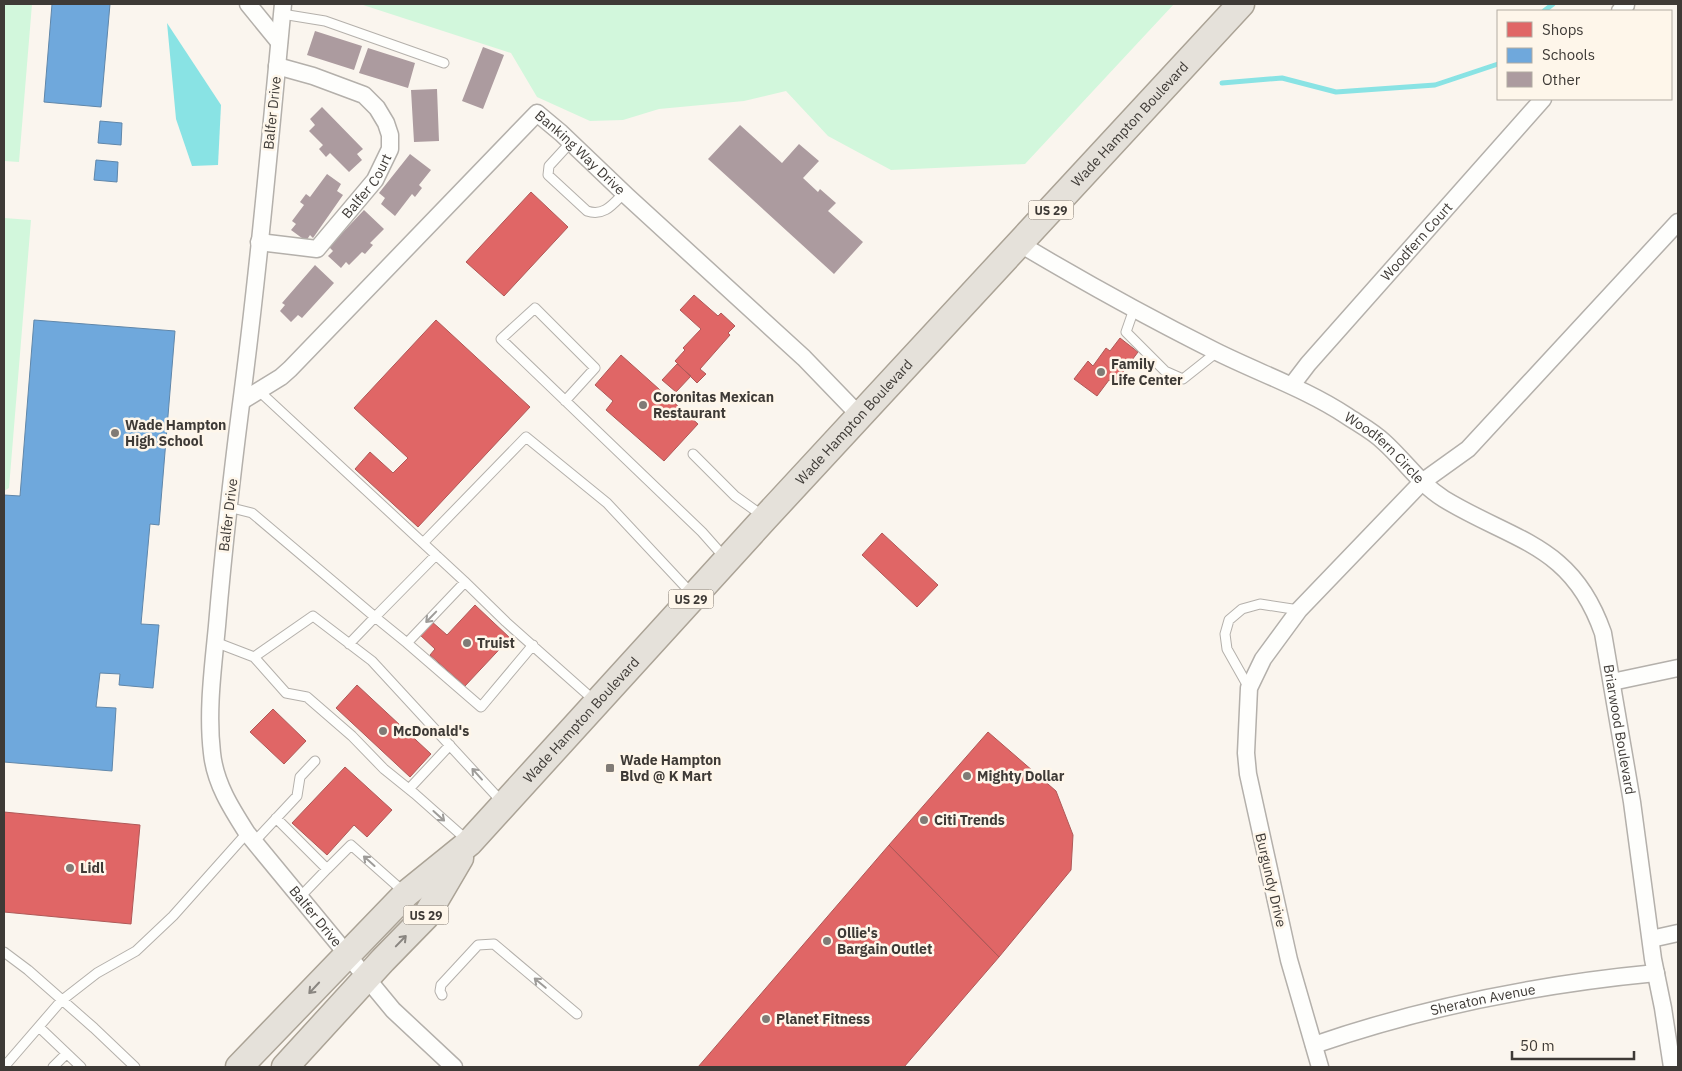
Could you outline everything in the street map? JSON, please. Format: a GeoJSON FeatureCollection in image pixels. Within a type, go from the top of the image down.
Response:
{"type":"FeatureCollection","features":[{"type":"Feature","properties":{"kind":"main road","name":"Wade Hampton Boulevard"},"geometry":{"type":"LineString","coordinates":[[239,1067],[406,894],[469,843],[765,518],[1241,4]]}},
{"type":"Feature","properties":{"kind":"main road","name":"Wade Hampton Boulevard"},"geometry":{"type":"LineString","coordinates":[[285,1067],[426,916],[469,843]]}},
{"type":"Feature","properties":{"kind":"street"},"geometry":{"type":"LineString","coordinates":[[248,4],[279,42]]}},
{"type":"Feature","properties":{"kind":"street","name":"Balfer Drive"},"geometry":{"type":"LineString","coordinates":[[282,9],[259,242],[242,401],[228,507],[215,642],[210,718],[215,773],[229,805],[250,838],[368,977],[393,1010],[453,1067]]}},
{"type":"Feature","properties":{"kind":"street","name":"Balfer Court"},"geometry":{"type":"LineString","coordinates":[[259,242],[317,249],[375,180],[390,149],[390,135],[386,123],[377,108],[364,95],[313,76],[277,66]]}},
{"type":"Feature","properties":{"kind":"street","name":"Woodfern Court"},"geometry":{"type":"LineString","coordinates":[[1292,385],[1308,364],[1542,100]]}},
{"type":"Feature","properties":{"kind":"street","name":"Banking Way Drive"},"geometry":{"type":"LineString","coordinates":[[242,401],[281,377],[290,369],[537,113],[571,142],[804,358],[860,416]]}},
{"type":"Feature","properties":{"kind":"street","name":"Woodfern Circle"},"geometry":{"type":"LineString","coordinates":[[1020,244],[1134,309],[1217,352],[1292,385],[1346,415],[1383,441],[1422,482],[1468,449],[1678,222]]}},
{"type":"Feature","properties":{"kind":"street","name":"Burgundy Drive"},"geometry":{"type":"LineString","coordinates":[[1320,1067],[1289,960],[1248,774],[1246,744],[1249,688],[1263,659],[1299,610],[1422,482]]}},
{"type":"Feature","properties":{"kind":"street","name":"Briarwood Boulevard"},"geometry":{"type":"LineString","coordinates":[[1422,482],[1444,499],[1536,546],[1551,556],[1566,569],[1584,592],[1598,620],[1603,633],[1633,808],[1656,973],[1664,1008],[1672,1067]]}},
{"type":"Feature","properties":{"kind":"street"},"geometry":{"type":"LineString","coordinates":[[1612,682],[1678,668]]}},
{"type":"Feature","properties":{"kind":"street"},"geometry":{"type":"LineString","coordinates":[[1651,939],[1678,933]]}},
{"type":"Feature","properties":{"kind":"street","name":"Sheraton Avenue"},"geometry":{"type":"LineString","coordinates":[[1314,1045],[1391,1021],[1507,994],[1622,976],[1656,973]]}},
{"type":"Feature","properties":{"kind":"lane"},"geometry":{"type":"LineString","coordinates":[[282,9],[325,21],[444,63]]}},
{"type":"Feature","properties":{"kind":"lane"},"geometry":{"type":"LineString","coordinates":[[571,142],[549,166],[548,175],[586,212],[594,214],[605,212],[624,193]]}},
{"type":"Feature","properties":{"kind":"lane"},"geometry":{"type":"LineString","coordinates":[[565,401],[595,368],[535,308],[501,339],[565,401],[702,532],[727,560]]}},
{"type":"Feature","properties":{"kind":"lane"},"geometry":{"type":"LineString","coordinates":[[1134,309],[1126,332],[1165,371],[1182,379],[1217,352]]}},
{"type":"Feature","properties":{"kind":"lane"},"geometry":{"type":"LineString","coordinates":[[258,391],[506,622],[596,702]]}},
{"type":"Feature","properties":{"kind":"lane"},"geometry":{"type":"LineString","coordinates":[[423,543],[526,437],[607,503],[694,596]]}},
{"type":"Feature","properties":{"kind":"lane"},"geometry":{"type":"LineString","coordinates":[[693,454],[735,496],[765,518]]}},
{"type":"Feature","properties":{"kind":"lane"},"geometry":{"type":"LineString","coordinates":[[228,507],[252,512],[481,706],[533,645]]}},
{"type":"Feature","properties":{"kind":"lane"},"geometry":{"type":"LineString","coordinates":[[349,644],[436,556]]}},
{"type":"Feature","properties":{"kind":"lane"},"geometry":{"type":"LineString","coordinates":[[407,643],[465,582]]}},
{"type":"Feature","properties":{"kind":"lane"},"geometry":{"type":"LineString","coordinates":[[1249,688],[1227,650],[1225,634],[1229,620],[1242,609],[1260,604],[1299,610]]}},
{"type":"Feature","properties":{"kind":"lane"},"geometry":{"type":"LineString","coordinates":[[254,656],[313,616],[372,661],[504,804]]}},
{"type":"Feature","properties":{"kind":"lane"},"geometry":{"type":"LineString","coordinates":[[215,642],[254,656],[286,693],[307,697],[352,736],[384,769],[469,843]]}},
{"type":"Feature","properties":{"kind":"lane"},"geometry":{"type":"LineString","coordinates":[[409,789],[450,745]]}},
{"type":"Feature","properties":{"kind":"lane"},"geometry":{"type":"LineString","coordinates":[[4,1067],[61,1000],[97,973],[136,951],[250,838],[276,818],[297,796],[300,777],[315,761]]}},
{"type":"Feature","properties":{"kind":"lane"},"geometry":{"type":"LineString","coordinates":[[276,818],[327,869]]}},
{"type":"Feature","properties":{"kind":"lane"},"geometry":{"type":"LineString","coordinates":[[300,897],[351,845],[406,894]]}},
{"type":"Feature","properties":{"kind":"lane"},"geometry":{"type":"LineString","coordinates":[[442,995],[441,985],[478,945],[494,944],[577,1014]]}},
{"type":"Feature","properties":{"kind":"lane"},"geometry":{"type":"LineString","coordinates":[[4,952],[28,970],[135,1067]]}},
{"type":"Feature","properties":{"kind":"lane"},"geometry":{"type":"LineString","coordinates":[[39,1028],[81,1067]]}},
{"type":"Feature","properties":{"kind":"lane"},"geometry":{"type":"LineString","coordinates":[[53,1067],[66,1054]]}},
{"type":"Feature","properties":{"kind":"green space"},"geometry":{"type":"Polygon","coordinates":[[[4,4],[32,4],[19,162],[4,161],[4,4]]]}},
{"type":"Feature","properties":{"kind":"green space"},"geometry":{"type":"Polygon","coordinates":[[[360,4],[1174,4],[1025,164],[891,170],[828,136],[786,91],[744,101],[659,109],[623,120],[590,121],[537,97],[511,53],[360,4]]]}},
{"type":"Feature","properties":{"kind":"green space"},"geometry":{"type":"Polygon","coordinates":[[[4,218],[31,220],[9,488],[4,491],[4,218]]]}},
{"type":"Feature","properties":{"kind":"water"},"geometry":{"type":"Polygon","coordinates":[[[167,23],[221,105],[218,165],[192,166],[176,119],[167,23]]]}},
{"type":"Feature","properties":{"kind":"building: Shops"},"geometry":{"type":"Polygon","coordinates":[[[531,192],[568,227],[504,296],[466,262],[531,192]]]}},
{"type":"Feature","properties":{"kind":"building: Shops"},"geometry":{"type":"Polygon","coordinates":[[[694,295],[718,316],[721,313],[735,326],[728,333],[730,335],[700,369],[706,374],[697,383],[675,361],[685,350],[683,348],[701,329],[680,310],[694,295]]]}},
{"type":"Feature","properties":{"kind":"building: Shops"},"geometry":{"type":"Polygon","coordinates":[[[436,320],[530,407],[418,527],[355,469],[370,452],[393,473],[408,458],[354,408],[436,320]]]}},
{"type":"Feature","properties":{"kind":"building: Shops","name":"Family Life Center"},"geometry":{"type":"Polygon","coordinates":[[[1120,338],[1138,352],[1114,384],[1109,380],[1097,396],[1074,379],[1088,361],[1093,366],[1106,348],[1110,351],[1120,338]]]}},
{"type":"Feature","properties":{"kind":"building: Shops","name":"Coronitas Mexican Restaurant"},"geometry":{"type":"Polygon","coordinates":[[[621,355],[698,424],[664,461],[606,410],[613,401],[595,385],[621,355]]]}},
{"type":"Feature","properties":{"kind":"building: Shops"},"geometry":{"type":"Polygon","coordinates":[[[677,364],[691,376],[676,392],[662,380],[677,364]]]}},
{"type":"Feature","properties":{"kind":"building: Shops"},"geometry":{"type":"Polygon","coordinates":[[[882,533],[938,585],[917,607],[862,555],[882,533]]]}},
{"type":"Feature","properties":{"kind":"building: Shops","name":"Truist"},"geometry":{"type":"Polygon","coordinates":[[[475,605],[510,638],[465,686],[430,655],[435,649],[419,634],[431,621],[447,635],[475,605]]]}},
{"type":"Feature","properties":{"kind":"building: Shops","name":"McDonald's"},"geometry":{"type":"Polygon","coordinates":[[[357,685],[431,754],[410,777],[336,708],[357,685]]]}},
{"type":"Feature","properties":{"kind":"building: Shops"},"geometry":{"type":"Polygon","coordinates":[[[273,709],[306,741],[284,764],[250,732],[273,709]]]}},
{"type":"Feature","properties":{"kind":"building: Shops"},"geometry":{"type":"Polygon","coordinates":[[[988,732],[1056,791],[1073,835],[1071,870],[999,957],[889,845],[988,732]]]}},
{"type":"Feature","properties":{"kind":"building: Shops"},"geometry":{"type":"Polygon","coordinates":[[[345,767],[392,810],[367,837],[354,825],[327,855],[292,823],[345,767]]]}},
{"type":"Feature","properties":{"kind":"building: Shops","name":"Lidl"},"geometry":{"type":"Polygon","coordinates":[[[4,812],[140,825],[131,924],[4,912],[4,812]]]}},
{"type":"Feature","properties":{"kind":"building: Shops"},"geometry":{"type":"Polygon","coordinates":[[[889,845],[999,957],[904,1067],[698,1067],[889,845]]]}},
{"type":"Feature","properties":{"kind":"building: Schools"},"geometry":{"type":"Polygon","coordinates":[[[52,4],[110,4],[101,107],[44,102],[52,4]]]}},
{"type":"Feature","properties":{"kind":"building: Schools"},"geometry":{"type":"Polygon","coordinates":[[[100,121],[122,123],[121,145],[98,143],[100,121]]]}},
{"type":"Feature","properties":{"kind":"building: Schools"},"geometry":{"type":"Polygon","coordinates":[[[96,160],[118,162],[117,182],[94,180],[96,160]]]}},
{"type":"Feature","properties":{"kind":"building: Schools"},"geometry":{"type":"Polygon","coordinates":[[[34,320],[175,331],[159,525],[150,524],[141,624],[159,625],[153,688],[119,685],[120,674],[100,673],[96,707],[116,708],[112,771],[4,762],[4,495],[20,496],[34,320]]]}},
{"type":"Feature","properties":{"kind":"building: Other"},"geometry":{"type":"Polygon","coordinates":[[[315,31],[362,46],[354,70],[307,55],[315,31]]]}},
{"type":"Feature","properties":{"kind":"building: Other"},"geometry":{"type":"Polygon","coordinates":[[[483,47],[504,55],[483,109],[462,101],[483,47]]]}},
{"type":"Feature","properties":{"kind":"building: Other"},"geometry":{"type":"Polygon","coordinates":[[[368,48],[415,63],[408,88],[359,73],[368,48]]]}},
{"type":"Feature","properties":{"kind":"building: Other"},"geometry":{"type":"Polygon","coordinates":[[[437,89],[439,141],[414,142],[411,90],[437,89]]]}},
{"type":"Feature","properties":{"kind":"building: Other"},"geometry":{"type":"Polygon","coordinates":[[[322,107],[363,149],[357,154],[362,160],[349,172],[330,153],[326,157],[319,149],[323,145],[309,131],[315,125],[310,119],[322,107]]]}},
{"type":"Feature","properties":{"kind":"building: Other"},"geometry":{"type":"Polygon","coordinates":[[[740,125],[782,163],[799,144],[819,161],[803,178],[818,192],[820,189],[836,203],[828,211],[863,242],[834,274],[708,159],[740,125]]]}},
{"type":"Feature","properties":{"kind":"building: Other"},"geometry":{"type":"Polygon","coordinates":[[[410,154],[431,170],[419,185],[422,188],[415,197],[412,194],[395,216],[381,204],[385,198],[379,193],[410,154]]]}},
{"type":"Feature","properties":{"kind":"building: Other"},"geometry":{"type":"Polygon","coordinates":[[[327,174],[341,184],[337,191],[343,195],[313,238],[310,235],[306,241],[291,230],[296,224],[292,221],[304,205],[300,202],[306,194],[310,197],[327,174]]]}},
{"type":"Feature","properties":{"kind":"building: Other"},"geometry":{"type":"Polygon","coordinates":[[[364,210],[384,229],[370,243],[373,245],[365,254],[362,252],[349,265],[346,262],[341,268],[328,256],[333,251],[329,247],[364,210]]]}},
{"type":"Feature","properties":{"kind":"building: Other"},"geometry":{"type":"Polygon","coordinates":[[[315,265],[334,283],[302,318],[298,315],[291,322],[280,311],[285,305],[282,303],[315,265]]]}},
{"type":"Feature","properties":{"kind":"waterway"},"geometry":{"type":"LineString","coordinates":[[1545,10],[1553,4]]}},
{"type":"Feature","properties":{"kind":"waterway"},"geometry":{"type":"LineString","coordinates":[[1222,83],[1282,78],[1336,92],[1435,85],[1497,64]]}},
{"type":"Feature","properties":{"kind":"place","name":"Family Life Center"},"geometry":{"type":"Point","coordinates":[1101,372]}},
{"type":"Feature","properties":{"kind":"place","name":"Coronitas Mexican Restaurant"},"geometry":{"type":"Point","coordinates":[643,405]}},
{"type":"Feature","properties":{"kind":"place","name":"Wade Hampton High School"},"geometry":{"type":"Point","coordinates":[115,433]}},
{"type":"Feature","properties":{"kind":"place","name":"Truist"},"geometry":{"type":"Point","coordinates":[467,643]}},
{"type":"Feature","properties":{"kind":"place","name":"McDonald's"},"geometry":{"type":"Point","coordinates":[383,731]}},
{"type":"Feature","properties":{"kind":"place","name":"Wade Hampton Blvd @ K Mart"},"geometry":{"type":"Point","coordinates":[610,768]}},
{"type":"Feature","properties":{"kind":"place","name":"Mighty Dollar"},"geometry":{"type":"Point","coordinates":[967,776]}},
{"type":"Feature","properties":{"kind":"place","name":"Citi Trends"},"geometry":{"type":"Point","coordinates":[924,820]}},
{"type":"Feature","properties":{"kind":"place","name":"Lidl"},"geometry":{"type":"Point","coordinates":[70,868]}},
{"type":"Feature","properties":{"kind":"place","name":"Ollie's Bargain Outlet"},"geometry":{"type":"Point","coordinates":[827,941]}},
{"type":"Feature","properties":{"kind":"place","name":"Planet Fitness"},"geometry":{"type":"Point","coordinates":[766,1019]}}]}
